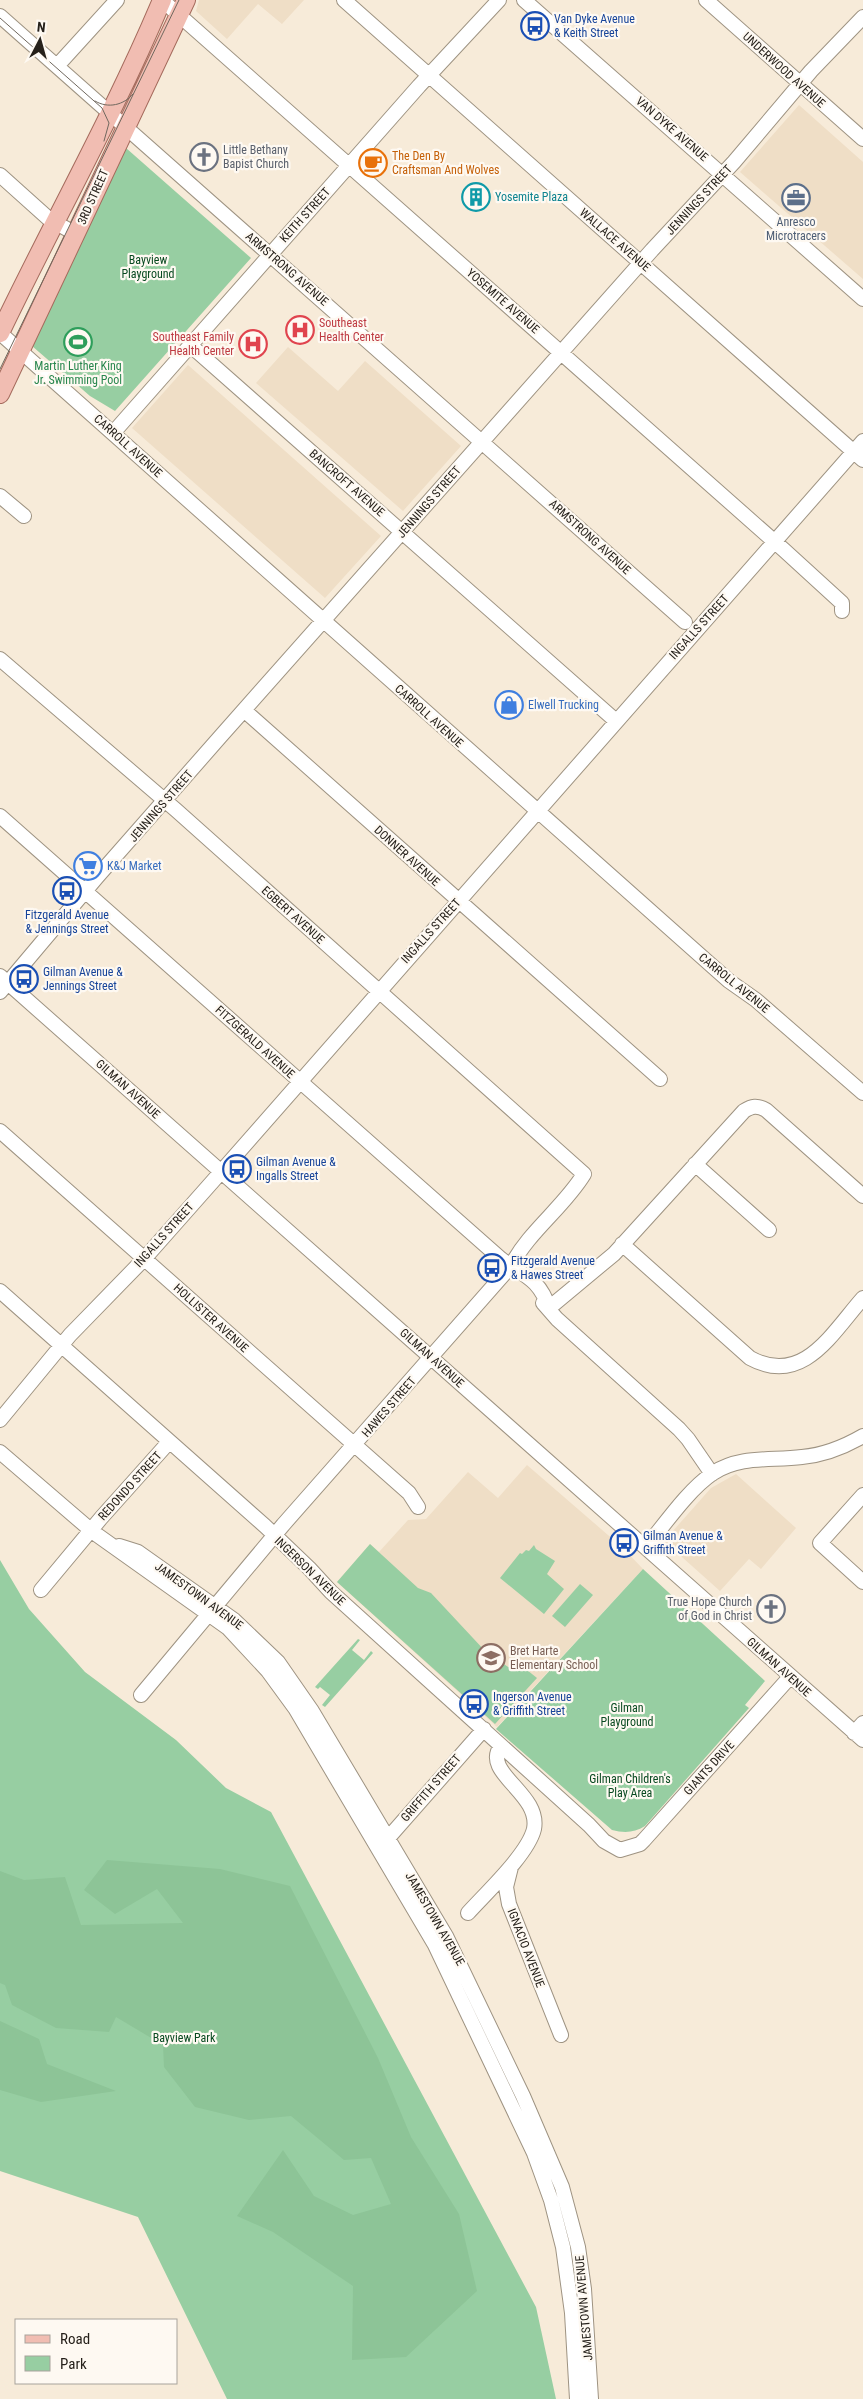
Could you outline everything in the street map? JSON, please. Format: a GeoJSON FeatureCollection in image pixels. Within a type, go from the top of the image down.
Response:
{"type":"FeatureCollection","features":[{"type":"Feature","properties":{"kind":"main road","name":"3RD STREET"},"geometry":{"type":"LineString","coordinates":[[0,333],[36,256],[56,224],[110,114],[162,0]]}},
{"type":"Feature","properties":{"kind":"main road","name":"3RD STREET"},"geometry":{"type":"LineString","coordinates":[[0,394],[125,126],[183,7]]}},
{"type":"Feature","properties":{"kind":"street"},"geometry":{"type":"LineString","coordinates":[[57,66],[116,0]]}},
{"type":"Feature","properties":{"kind":"street","name":"YOSEMITE AVENUE"},"geometry":{"type":"LineString","coordinates":[[162,0],[183,7],[349,166],[775,541],[842,607]]}},
{"type":"Feature","properties":{"kind":"street","name":"WALLACE AVENUE"},"geometry":{"type":"LineString","coordinates":[[344,0],[858,456]]}},
{"type":"Feature","properties":{"kind":"street","name":"KEITH STREET"},"geometry":{"type":"LineString","coordinates":[[114,433],[270,254],[499,0]]}},
{"type":"Feature","properties":{"kind":"street","name":"VAN DYKE AVENUE"},"geometry":{"type":"LineString","coordinates":[[524,0],[863,299]]}},
{"type":"Feature","properties":{"kind":"street","name":"UNDERWOOD AVENUE"},"geometry":{"type":"LineString","coordinates":[[706,0],[863,139]]}},
{"type":"Feature","properties":{"kind":"street","name":"ARMSTRONG AVENUE"},"geometry":{"type":"LineString","coordinates":[[0,16],[685,622]]}},
{"type":"Feature","properties":{"kind":"street","name":"JENNINGS STREET"},"geometry":{"type":"LineString","coordinates":[[3,984],[166,802],[323,621],[723,174],[801,84],[863,17]]}},
{"type":"Feature","properties":{"kind":"street"},"geometry":{"type":"LineString","coordinates":[[0,175],[56,224],[76,234]]}},
{"type":"Feature","properties":{"kind":"street","name":"CARROLL AVENUE"},"geometry":{"type":"LineString","coordinates":[[0,333],[729,981],[756,1000],[863,1093]]}},
{"type":"Feature","properties":{"kind":"street","name":"BANCROFT AVENUE"},"geometry":{"type":"LineString","coordinates":[[190,345],[616,721]]}},
{"type":"Feature","properties":{"kind":"street","name":"INGALLS STREET"},"geometry":{"type":"LineString","coordinates":[[0,1420],[61,1346],[144,1258],[775,541],[858,456],[863,441]]}},
{"type":"Feature","properties":{"kind":"street"},"geometry":{"type":"LineString","coordinates":[[0,496],[24,516]]}},
{"type":"Feature","properties":{"kind":"street","name":"EGBERT AVENUE"},"geometry":{"type":"LineString","coordinates":[[0,658],[166,802],[584,1174]]}},
{"type":"Feature","properties":{"kind":"street","name":"DONNER AVENUE"},"geometry":{"type":"LineString","coordinates":[[245,711],[660,1079]]}},
{"type":"Feature","properties":{"kind":"street","name":"FITZGERALD AVENUE"},"geometry":{"type":"LineString","coordinates":[[0,816],[511,1266],[525,1285],[549,1308],[557,1319],[688,1439],[712,1474]]}},
{"type":"Feature","properties":{"kind":"street","name":"GILMAN AVENUE"},"geometry":{"type":"LineString","coordinates":[[3,984],[221,1171],[790,1677],[860,1732]]}},
{"type":"Feature","properties":{"kind":"street"},"geometry":{"type":"LineString","coordinates":[[549,1308],[609,1259],[744,1110],[756,1106],[766,1110],[863,1196]]}},
{"type":"Feature","properties":{"kind":"street","name":"HOLLISTER AVENUE"},"geometry":{"type":"LineString","coordinates":[[0,1131],[409,1493],[418,1507]]}},
{"type":"Feature","properties":{"kind":"street"},"geometry":{"type":"LineString","coordinates":[[694,1164],[769,1230]]}},
{"type":"Feature","properties":{"kind":"street","name":"HAWES STREET"},"geometry":{"type":"LineString","coordinates":[[141,1695],[274,1535],[355,1446],[511,1266],[518,1253],[575,1188],[584,1174]]}},
{"type":"Feature","properties":{"kind":"street"},"geometry":{"type":"LineString","coordinates":[[622,1244],[750,1358],[766,1366],[788,1366],[807,1359],[863,1298]]}},
{"type":"Feature","properties":{"kind":"street","name":"INGERSON AVENUE"},"geometry":{"type":"LineString","coordinates":[[0,1291],[274,1535],[331,1592],[484,1729],[604,1841],[620,1850]]}},
{"type":"Feature","properties":{"kind":"street"},"geometry":{"type":"LineString","coordinates":[[646,1547],[693,1491],[712,1474],[742,1461],[820,1454],[863,1436]]}},
{"type":"Feature","properties":{"kind":"street","name":"REDONDO STREET"},"geometry":{"type":"LineString","coordinates":[[41,1590],[91,1530],[170,1442]]}},
{"type":"Feature","properties":{"kind":"street","name":"JAMESTOWN AVENUE"},"geometry":{"type":"LineString","coordinates":[[0,1452],[108,1543],[138,1552],[212,1610],[265,1647],[290,1677],[383,1843],[440,1939],[514,2093],[562,2187],[576,2239],[584,2289],[591,2399]]}},
{"type":"Feature","properties":{"kind":"street"},"geometry":{"type":"LineString","coordinates":[[863,1495],[820,1543],[863,1582]]}},
{"type":"Feature","properties":{"kind":"street","name":"GIANTS DRIVE"},"geometry":{"type":"LineString","coordinates":[[620,1850],[640,1844],[644,1840],[790,1677]]}},
{"type":"Feature","properties":{"kind":"street","name":"GRIFFITH STREET"},"geometry":{"type":"LineString","coordinates":[[383,1843],[484,1729]]}},
{"type":"Feature","properties":{"kind":"street"},"geometry":{"type":"LineString","coordinates":[[468,1913],[515,1860],[532,1836],[534,1817],[527,1799],[500,1769],[497,1755],[501,1746]]}},
{"type":"Feature","properties":{"kind":"street","name":"IGNACIO AVENUE"},"geometry":{"type":"LineString","coordinates":[[515,1860],[507,1878],[506,1895],[561,2035]]}},
{"type":"Feature","properties":{"kind":"street","name":"JAMESTOWN AVENUE"},"geometry":{"type":"LineString","coordinates":[[514,2093],[560,2230],[571,2306],[577,2399]]}},
{"type":"Feature","properties":{"kind":"shaded area"},"geometry":{"type":"Polygon","coordinates":[[[199,0],[304,0],[282,24],[258,4],[227,39],[196,11],[199,0]]]}},
{"type":"Feature","properties":{"kind":"shaded area"},"geometry":{"type":"Polygon","coordinates":[[[799,105],[863,162],[863,279],[740,172],[799,105]]]}},
{"type":"Feature","properties":{"kind":"shaded area"},"geometry":{"type":"Polygon","coordinates":[[[288,347],[338,391],[365,361],[461,446],[403,511],[256,383],[288,347]]]}},
{"type":"Feature","properties":{"kind":"shaded area"},"geometry":{"type":"Polygon","coordinates":[[[188,365],[381,536],[325,598],[132,428],[188,365]]]}},
{"type":"Feature","properties":{"kind":"shaded area","name":"Bret Harte Elementary School"},"geometry":{"type":"Polygon","coordinates":[[[527,1465],[623,1548],[643,1569],[497,1727],[337,1582],[370,1544],[379,1552],[408,1520],[426,1519],[468,1472],[498,1498],[527,1465]]]}},
{"type":"Feature","properties":{"kind":"shaded area"},"geometry":{"type":"Polygon","coordinates":[[[736,1474],[796,1528],[761,1569],[749,1559],[720,1591],[664,1541],[711,1488],[736,1474]]]}},
{"type":"Feature","properties":{"kind":"green space","name":"Bayview Playground"},"geometry":{"type":"Polygon","coordinates":[[[126,148],[251,258],[115,411],[90,396],[32,346],[126,148]]]}},
{"type":"Feature","properties":{"kind":"green space"},"geometry":{"type":"Polygon","coordinates":[[[370,1544],[418,1588],[431,1593],[486,1652],[514,1671],[527,1670],[537,1678],[495,1724],[337,1582],[370,1544]]]}},
{"type":"Feature","properties":{"kind":"green space"},"geometry":{"type":"Polygon","coordinates":[[[534,1545],[536,1549],[555,1561],[547,1574],[564,1589],[544,1614],[500,1578],[520,1553],[522,1554],[526,1550],[529,1551],[534,1545]]]}},
{"type":"Feature","properties":{"kind":"green space","name":"Bayview Park"},"geometry":{"type":"Polygon","coordinates":[[[0,1560],[29,1609],[85,1672],[176,1740],[226,1788],[271,1812],[536,2307],[556,2399],[227,2399],[138,2217],[0,2171],[0,1560]]]}},
{"type":"Feature","properties":{"kind":"green space","name":"Gilman Playground"},"geometry":{"type":"Polygon","coordinates":[[[643,1569],[765,1681],[745,1705],[749,1708],[645,1826],[629,1832],[621,1832],[612,1830],[496,1729],[643,1569]]]}},
{"type":"Feature","properties":{"kind":"green space"},"geometry":{"type":"Polygon","coordinates":[[[580,1584],[593,1595],[565,1627],[552,1616],[580,1584]]]}},
{"type":"Feature","properties":{"kind":"green space"},"geometry":{"type":"Polygon","coordinates":[[[358,1639],[360,1640],[352,1650],[364,1660],[371,1651],[373,1653],[325,1707],[322,1705],[330,1695],[320,1687],[318,1689],[315,1687],[358,1639]]]}},
{"type":"Feature","properties":{"kind":"green space"},"geometry":{"type":"Polygon","coordinates":[[[107,1860],[220,1869],[290,1886],[378,2058],[411,2137],[459,2214],[477,2291],[406,2357],[352,2360],[353,2286],[273,2232],[237,2216],[283,2150],[314,2196],[353,2215],[391,2204],[371,2158],[344,2160],[291,2116],[249,2120],[195,2107],[164,2067],[163,2045],[116,2017],[109,2032],[56,2028],[12,2005],[5,1985],[0,1983],[0,1871],[24,1880],[65,1877],[81,1925],[183,1923],[157,1889],[115,1914],[84,1890],[107,1860]]]}},
{"type":"Feature","properties":{"kind":"green space"},"geometry":{"type":"Polygon","coordinates":[[[0,2021],[39,2039],[47,2064],[116,2091],[41,2102],[0,2090],[0,2021]]]}},
{"type":"Feature","properties":{"kind":"tram line"},"geometry":{"type":"LineString","coordinates":[[0,369],[179,0]]}},
{"type":"Feature","properties":{"kind":"tram line"},"geometry":{"type":"LineString","coordinates":[[0,18],[102,108],[109,123],[104,141]]}},
{"type":"Feature","properties":{"kind":"tram line"},"geometry":{"type":"LineString","coordinates":[[95,101],[105,105],[116,105],[125,101],[133,94]]}},
{"type":"Feature","properties":{"kind":"place","name":"Van Dyke Avenue & Keith Street"},"geometry":{"type":"Point","coordinates":[535,26]}},
{"type":"Feature","properties":{"kind":"place","name":"Little Bethany Bapist Church"},"geometry":{"type":"Point","coordinates":[204,157]}},
{"type":"Feature","properties":{"kind":"place","name":"The Den By Craftsman And Wolves"},"geometry":{"type":"Point","coordinates":[373,163]}},
{"type":"Feature","properties":{"kind":"place","name":"Yosemite Plaza"},"geometry":{"type":"Point","coordinates":[476,197]}},
{"type":"Feature","properties":{"kind":"place","name":"Anresco Microtracers"},"geometry":{"type":"Point","coordinates":[796,198]}},
{"type":"Feature","properties":{"kind":"place","name":"Southeast Health Center"},"geometry":{"type":"Point","coordinates":[300,330]}},
{"type":"Feature","properties":{"kind":"place","name":"Martin Luther King Jr. Swimming Pool"},"geometry":{"type":"Point","coordinates":[78,342]}},
{"type":"Feature","properties":{"kind":"place","name":"Southeast Family Health Center"},"geometry":{"type":"Point","coordinates":[253,344]}},
{"type":"Feature","properties":{"kind":"place","name":"Elwell Trucking"},"geometry":{"type":"Point","coordinates":[509,705]}},
{"type":"Feature","properties":{"kind":"place","name":"K&J Market"},"geometry":{"type":"Point","coordinates":[88,866]}},
{"type":"Feature","properties":{"kind":"place","name":"Fitzgerald Avenue & Jennings Street"},"geometry":{"type":"Point","coordinates":[67,891]}},
{"type":"Feature","properties":{"kind":"place","name":"Gilman Avenue & Jennings Street"},"geometry":{"type":"Point","coordinates":[24,979]}},
{"type":"Feature","properties":{"kind":"place","name":"Gilman Avenue & Ingalls Street"},"geometry":{"type":"Point","coordinates":[237,1169]}},
{"type":"Feature","properties":{"kind":"place","name":"Fitzgerald Avenue & Hawes Street"},"geometry":{"type":"Point","coordinates":[492,1268]}},
{"type":"Feature","properties":{"kind":"place","name":"Gilman Avenue & Griffith Street"},"geometry":{"type":"Point","coordinates":[624,1543]}},
{"type":"Feature","properties":{"kind":"place","name":"True Hope Church of God in Christ"},"geometry":{"type":"Point","coordinates":[771,1609]}},
{"type":"Feature","properties":{"kind":"place","name":"Bret Harte Elementary School"},"geometry":{"type":"Point","coordinates":[491,1658]}},
{"type":"Feature","properties":{"kind":"place","name":"Ingerson Avenue & Griffith Street"},"geometry":{"type":"Point","coordinates":[474,1704]}},
{"type":"Feature","properties":{"kind":"park label","name":"Gilman Children's Play Area"},"geometry":{"type":"Point","coordinates":[630,1786]}}]}
